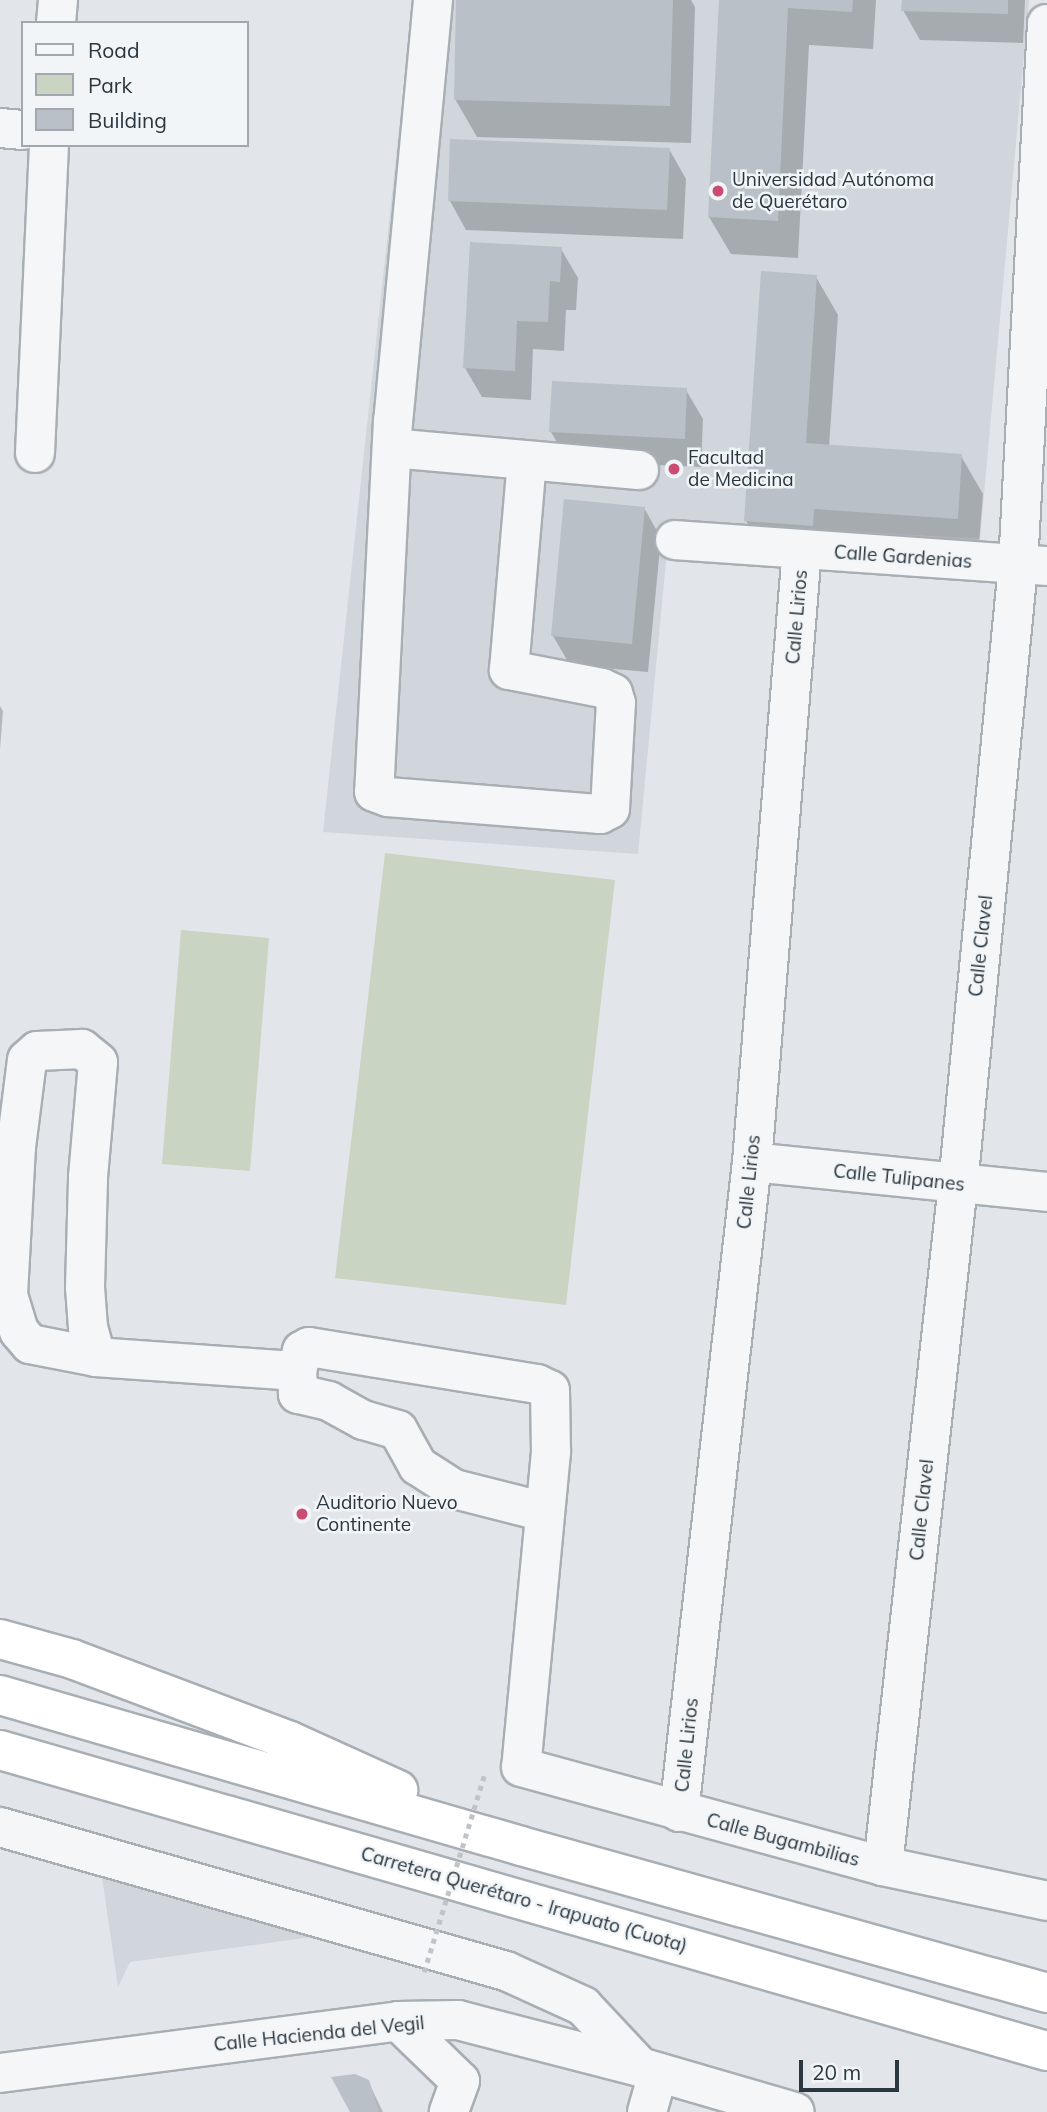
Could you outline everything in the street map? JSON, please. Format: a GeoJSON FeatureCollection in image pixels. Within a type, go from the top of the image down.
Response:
{"type":"FeatureCollection","features":[{"type":"Feature","properties":{"kind":"highway"},"geometry":{"type":"LineString","coordinates":[[0,1639],[72,1659],[290,1741],[521,1846]]}},
{"type":"Feature","properties":{"kind":"highway"},"geometry":{"type":"LineString","coordinates":[[0,1695],[521,1846],[1047,1993]]}},
{"type":"Feature","properties":{"kind":"highway","name":"Carretera Querétaro - Irapuato (Cuota)"},"geometry":{"type":"LineString","coordinates":[[0,1750],[1047,2050]]}},
{"type":"Feature","properties":{"kind":"street"},"geometry":{"type":"LineString","coordinates":[[56,21],[58,0]]}},
{"type":"Feature","properties":{"kind":"street"},"geometry":{"type":"LineString","coordinates":[[433,0],[392,448],[374,792],[388,797],[600,814],[610,808],[613,801],[616,703],[613,693],[602,688],[509,670],[527,461]]}},
{"type":"Feature","properties":{"kind":"street","name":"Calle Clavel"},"geometry":{"type":"LineString","coordinates":[[883,1866],[958,1185],[1033,566],[1047,24]]}},
{"type":"Feature","properties":{"kind":"street"},"geometry":{"type":"LineString","coordinates":[[0,128],[21,130]]}},
{"type":"Feature","properties":{"kind":"street"},"geometry":{"type":"LineString","coordinates":[[36,453],[49,147]]}},
{"type":"Feature","properties":{"kind":"street"},"geometry":{"type":"LineString","coordinates":[[392,448],[639,470]]}},
{"type":"Feature","properties":{"kind":"street","name":"Calle Gardenias"},"geometry":{"type":"LineString","coordinates":[[675,540],[1033,566]]}},
{"type":"Feature","properties":{"kind":"street","name":"Calle Lirios"},"geometry":{"type":"LineString","coordinates":[[679,1812],[752,1162],[802,550]]}},
{"type":"Feature","properties":{"kind":"street"},"geometry":{"type":"LineString","coordinates":[[96,1357],[88,1328],[85,1287],[88,1177],[98,1062],[82,1049],[37,1051],[27,1060],[18,1134],[8,1295],[19,1331],[30,1344],[96,1357],[297,1371]]}},
{"type":"Feature","properties":{"kind":"street","name":"Calle Tulipanes"},"geometry":{"type":"LineString","coordinates":[[752,1162],[1047,1192]]}},
{"type":"Feature","properties":{"kind":"street"},"geometry":{"type":"LineString","coordinates":[[503,1770],[545,1512],[551,1452],[550,1390],[537,1384],[309,1347],[300,1356],[297,1371],[298,1394],[329,1401],[363,1420],[398,1430],[418,1466],[454,1489],[545,1512]]}},
{"type":"Feature","properties":{"kind":"street","name":"Calle Bugambilias"},"geometry":{"type":"LineString","coordinates":[[503,1770],[679,1812],[883,1866],[1047,1901]]}},
{"type":"Feature","properties":{"kind":"street"},"geometry":{"type":"LineString","coordinates":[[0,1826],[506,1971],[583,2006],[649,2070],[647,2112]]}},
{"type":"Feature","properties":{"kind":"street","name":"Calle Hacienda del Vegil"},"geometry":{"type":"LineString","coordinates":[[0,2073],[398,2021],[458,2020],[795,2112]]}},
{"type":"Feature","properties":{"kind":"street"},"geometry":{"type":"LineString","coordinates":[[398,2021],[460,2081],[449,2112]]}},
{"type":"Feature","properties":{"kind":"path"},"geometry":{"type":"LineString","coordinates":[[424,1972],[503,1770]]}},
{"type":"Feature","properties":{"kind":"shaded area","name":"Facultad de Medicina"},"geometry":{"type":"Polygon","coordinates":[[[413,0],[1029,0],[980,539],[670,520],[638,854],[323,832],[413,0]]]}},
{"type":"Feature","properties":{"kind":"shaded area"},"geometry":{"type":"Polygon","coordinates":[[[97,1843],[306,1900],[312,1937],[130,1962],[118,1987],[97,1843]]]}},
{"type":"Feature","properties":{"kind":"green space"},"geometry":{"type":"Polygon","coordinates":[[[385,853],[615,880],[566,1305],[335,1278],[385,853]]]}},
{"type":"Feature","properties":{"kind":"green space"},"geometry":{"type":"Polygon","coordinates":[[[181,930],[269,938],[250,1171],[162,1164],[181,930]]]}},
{"type":"Feature","properties":{"kind":"building"},"geometry":{"type":"Polygon","coordinates":[[[456,0],[673,0],[670,106],[454,100],[456,0]]]}},
{"type":"Feature","properties":{"kind":"building"},"geometry":{"type":"Polygon","coordinates":[[[719,0],[853,0],[852,12],[788,8],[778,221],[708,217],[719,0]]]}},
{"type":"Feature","properties":{"kind":"building"},"geometry":{"type":"Polygon","coordinates":[[[902,0],[1008,0],[1008,14],[901,11],[902,0]]]}},
{"type":"Feature","properties":{"kind":"building"},"geometry":{"type":"Polygon","coordinates":[[[450,139],[670,148],[667,210],[448,201],[450,139]]]}},
{"type":"Feature","properties":{"kind":"building"},"geometry":{"type":"Polygon","coordinates":[[[470,242],[562,247],[560,282],[550,281],[548,322],[517,321],[515,371],[463,368],[470,242]]]}},
{"type":"Feature","properties":{"kind":"building"},"geometry":{"type":"Polygon","coordinates":[[[761,271],[817,275],[806,443],[962,454],[958,519],[814,509],[813,526],[744,521],[761,271]]]}},
{"type":"Feature","properties":{"kind":"building"},"geometry":{"type":"Polygon","coordinates":[[[552,381],[687,388],[685,439],[549,432],[552,381]]]}},
{"type":"Feature","properties":{"kind":"building"},"geometry":{"type":"Polygon","coordinates":[[[564,499],[645,507],[632,644],[551,636],[564,499]]]}},
{"type":"Feature","properties":{"kind":"building"},"geometry":{"type":"Polygon","coordinates":[[[355,2074],[369,2080],[379,2112],[350,2112],[331,2077],[355,2074]]]}},
{"type":"Feature","properties":{"kind":"place","name":"Universidad Autónoma de Querétaro"},"geometry":{"type":"Point","coordinates":[718,191]}},
{"type":"Feature","properties":{"kind":"place","name":"Facultad de Medicina"},"geometry":{"type":"Point","coordinates":[674,469]}},
{"type":"Feature","properties":{"kind":"place","name":"Auditorio Nuevo Continente"},"geometry":{"type":"Point","coordinates":[302,1514]}}]}
